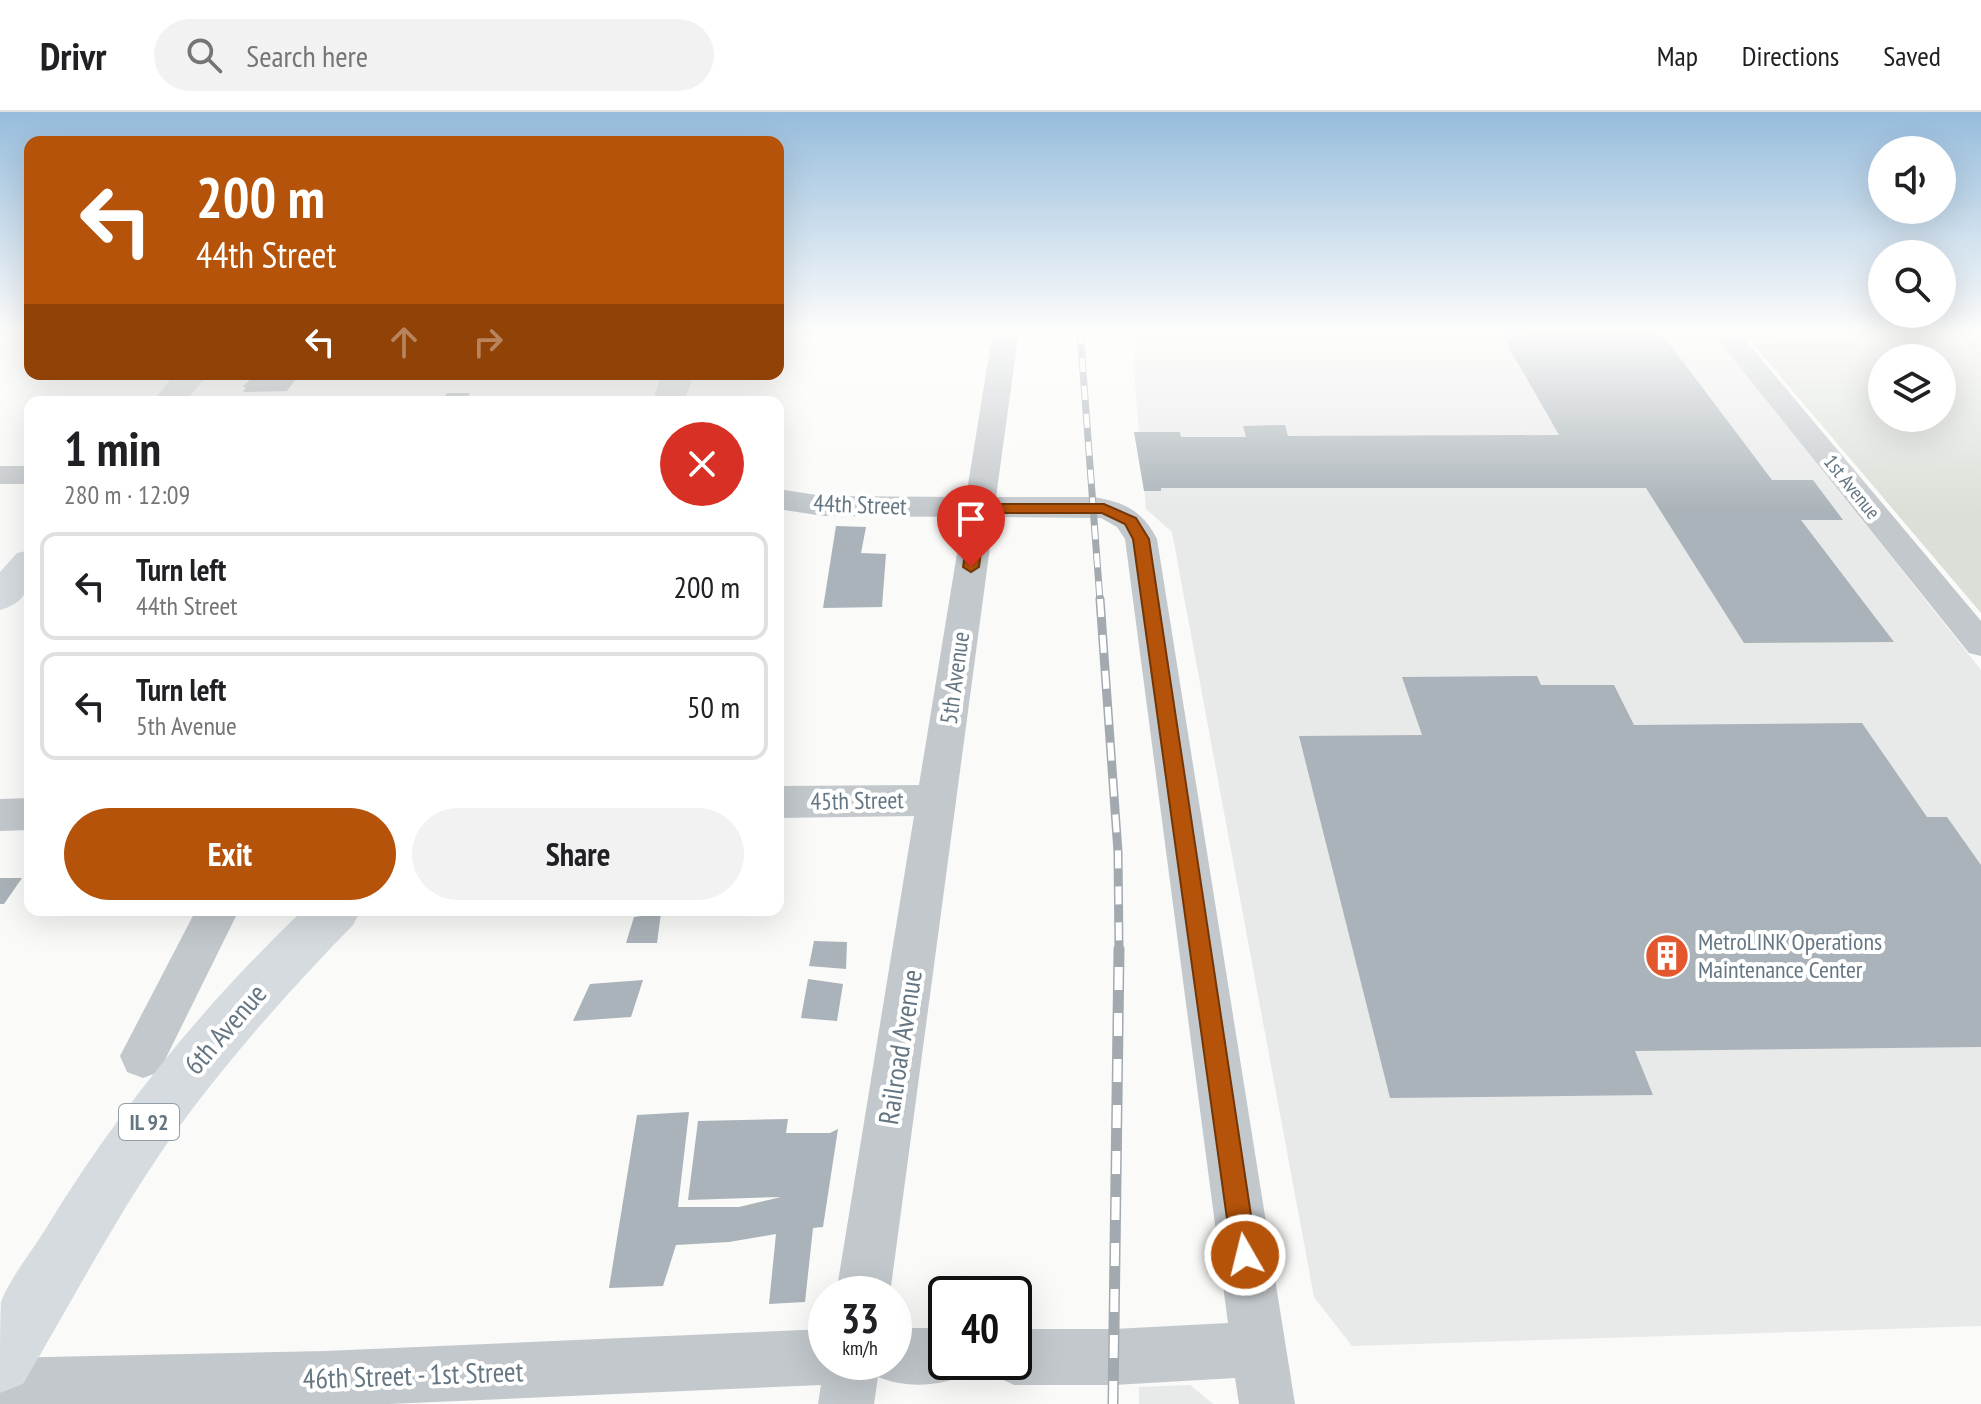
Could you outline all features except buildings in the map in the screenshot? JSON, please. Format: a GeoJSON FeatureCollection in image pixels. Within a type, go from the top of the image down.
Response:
{"type":"FeatureCollection","features":[{"type":"Feature","properties":{"kind":"main road"},"geometry":{"type":"LineString","coordinates":[[0,597],[24,569]]}},
{"type":"Feature","properties":{"kind":"main road","name":"6th Avenue"},"geometry":{"type":"LineString","coordinates":[[0,1361],[37,1304],[78,1230],[161,1105],[251,996],[330,916]]}},
{"type":"Feature","properties":{"kind":"street","name":"5th Avenue"},"geometry":{"type":"LineString","coordinates":[[937,800],[997,390]]}},
{"type":"Feature","properties":{"kind":"street","name":"1st Avenue"},"geometry":{"type":"LineString","coordinates":[[1773,390],[1981,644]]}},
{"type":"Feature","properties":{"kind":"street"},"geometry":{"type":"LineString","coordinates":[[0,475],[24,475]]}},
{"type":"Feature","properties":{"kind":"street","name":"44th Street"},"geometry":{"type":"LineString","coordinates":[[784,500],[823,506],[1094,507],[1115,511],[1131,521],[1141,539],[1258,1349]]}},
{"type":"Feature","properties":{"kind":"street","name":"45th Street"},"geometry":{"type":"LineString","coordinates":[[784,802],[937,800]]}},
{"type":"Feature","properties":{"kind":"street","name":"Railroad Avenue"},"geometry":{"type":"LineString","coordinates":[[866,1276],[937,800]]}},
{"type":"Feature","properties":{"kind":"street"},"geometry":{"type":"LineString","coordinates":[[0,815],[24,814]]}},
{"type":"Feature","properties":{"kind":"street","name":"6th Avenue"},"geometry":{"type":"LineString","coordinates":[[143,1056],[215,916]]}},
{"type":"Feature","properties":{"kind":"street"},"geometry":{"type":"LineString","coordinates":[[1032,1357],[1114,1357],[1258,1349],[1267,1404]]}},
{"type":"Feature","properties":{"kind":"street","name":"46th Street - 1st Street"},"geometry":{"type":"LineString","coordinates":[[0,1386],[325,1379],[808,1358]]}},
{"type":"Feature","properties":{"kind":"street"},"geometry":{"type":"LineString","coordinates":[[846,1404],[849,1380]]}},
{"type":"Feature","properties":{"kind":"shaded area"},"geometry":{"type":"Polygon","coordinates":[[[1136,390],[1759,390],[1981,670],[1981,1326],[1352,1346],[1314,1297],[1172,532],[1146,509],[1136,390]]]}},
{"type":"Feature","properties":{"kind":"shaded area"},"geometry":{"type":"Polygon","coordinates":[[[1792,390],[1868,390],[1868,432],[1956,432],[1956,390],[1981,390],[1981,613],[1792,390]]]}},
{"type":"Feature","properties":{"kind":"shaded area"},"geometry":{"type":"Polygon","coordinates":[[[1190,1385],[1213,1404],[1139,1404],[1139,1387],[1190,1385]]]}},
{"type":"Feature","properties":{"kind":"railway"},"geometry":{"type":"LineString","coordinates":[[1084,390],[1100,601]]}},
{"type":"Feature","properties":{"kind":"railway"},"geometry":{"type":"LineString","coordinates":[[1100,599],[1118,852],[1119,950]]}},
{"type":"Feature","properties":{"kind":"railway"},"geometry":{"type":"LineString","coordinates":[[1113,1404],[1119,950]]}},
{"type":"Feature","properties":{"kind":"place","name":"MetroLINK Operations Maintenance Center"},"geometry":{"type":"Point","coordinates":[1667,956]}},
{"type":"Feature","properties":{"kind":"route"},"geometry":{"type":"LineString","coordinates":[[971,567],[979,508],[1104,508],[1131,521],[1141,539],[1245,1255]]}}]}
